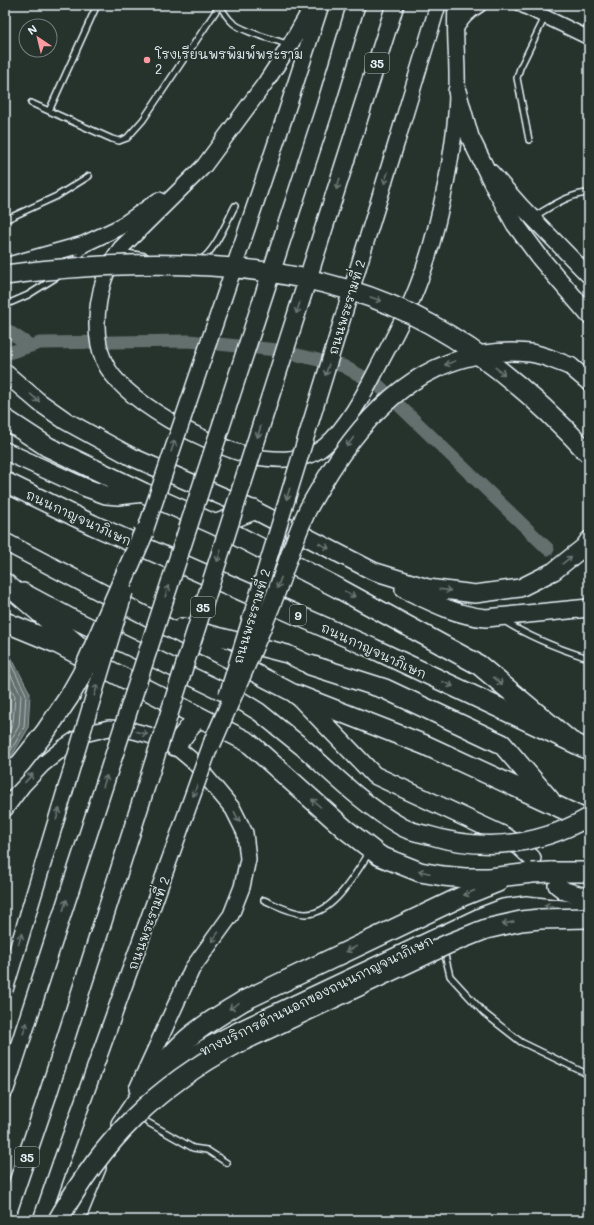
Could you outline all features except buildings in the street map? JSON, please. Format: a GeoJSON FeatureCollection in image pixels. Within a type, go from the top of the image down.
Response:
{"type":"FeatureCollection","features":[{"type":"Feature","properties":{"kind":"highway"},"geometry":{"type":"LineString","coordinates":[[5,1089],[326,104],[356,5]]}},
{"type":"Feature","properties":{"kind":"highway","name":"35"},"geometry":{"type":"LineString","coordinates":[[5,1220],[48,1094],[396,5]]}},
{"type":"Feature","properties":{"kind":"highway"},"geometry":{"type":"LineString","coordinates":[[457,91],[470,137],[495,188],[515,224],[541,259],[589,315]]}},
{"type":"Feature","properties":{"kind":"highway"},"geometry":{"type":"LineString","coordinates":[[5,275],[112,265],[216,266],[243,268],[290,276],[355,292],[416,316],[472,350],[534,399],[589,454]]}},
{"type":"Feature","properties":{"kind":"highway"},"geometry":{"type":"LineString","coordinates":[[212,744],[270,610],[308,510],[345,449],[366,422],[389,399],[419,376],[452,362],[482,353],[531,353],[570,366],[589,382]]}},
{"type":"Feature","properties":{"kind":"highway"},"geometry":{"type":"LineString","coordinates":[[5,372],[39,402],[66,421],[132,457],[254,510],[373,571],[393,584],[445,609],[469,616],[486,618],[589,608]]}},
{"type":"Feature","properties":{"kind":"highway"},"geometry":{"type":"LineString","coordinates":[[5,419],[48,447],[216,525],[338,588],[479,665],[569,740]]}},
{"type":"Feature","properties":{"kind":"highway"},"geometry":{"type":"LineString","coordinates":[[5,451],[84,487],[106,495],[118,496],[144,492]]}},
{"type":"Feature","properties":{"kind":"highway","name":"ถนนกาญจนาภิเษก"},"geometry":{"type":"LineString","coordinates":[[5,482],[94,525],[374,649],[589,750]]}},
{"type":"Feature","properties":{"kind":"highway"},"geometry":{"type":"LineString","coordinates":[[216,525],[254,510]]}},
{"type":"Feature","properties":{"kind":"highway"},"geometry":{"type":"LineString","coordinates":[[5,780],[21,763],[46,731],[69,697],[82,674],[144,532]]}},
{"type":"Feature","properties":{"kind":"highway"},"geometry":{"type":"LineString","coordinates":[[5,542],[297,696],[425,745],[589,821]]}},
{"type":"Feature","properties":{"kind":"highway"},"geometry":{"type":"LineString","coordinates":[[373,571],[428,588],[475,594],[520,588],[554,571],[586,544]]}},
{"type":"Feature","properties":{"kind":"highway"},"geometry":{"type":"LineString","coordinates":[[5,583],[106,669]]}},
{"type":"Feature","properties":{"kind":"highway"},"geometry":{"type":"LineString","coordinates":[[5,583],[75,620],[238,699],[275,725],[305,749],[364,802],[404,828],[440,839],[475,844],[508,844],[544,837],[572,827],[589,817]]}},
{"type":"Feature","properties":{"kind":"highway"},"geometry":{"type":"LineString","coordinates":[[152,619],[287,654],[310,665],[385,689],[502,744],[553,804]]}},
{"type":"Feature","properties":{"kind":"highway"},"geometry":{"type":"LineString","coordinates":[[5,622],[56,643],[248,742],[345,829],[380,856],[420,872],[471,878],[490,878],[538,873],[589,872]]}},
{"type":"Feature","properties":{"kind":"highway"},"geometry":{"type":"LineString","coordinates":[[297,696],[374,775],[505,836],[520,847],[538,873],[565,891],[589,898]]}},
{"type":"Feature","properties":{"kind":"highway"},"geometry":{"type":"LineString","coordinates":[[175,746],[190,727],[196,716]]}},
{"type":"Feature","properties":{"kind":"highway"},"geometry":{"type":"LineString","coordinates":[[110,1141],[164,1063],[186,1039],[212,1019],[243,1001],[483,887],[538,873]]}},
{"type":"Feature","properties":{"kind":"highway"},"geometry":{"type":"LineString","coordinates":[[58,1220],[89,1170],[131,1120],[184,1075],[210,1058],[238,1043],[448,944],[486,929],[503,924],[527,920],[589,918]]}},
{"type":"Feature","properties":{"kind":"main road"},"geometry":{"type":"LineString","coordinates":[[313,5],[290,45],[241,117],[204,166],[114,257],[106,274],[101,291],[96,320],[104,362],[117,381],[128,392],[166,419],[217,444],[252,456],[294,459],[317,452],[336,436],[365,392],[418,286],[431,251],[439,220],[452,151],[457,91],[455,31],[456,5]]}},
{"type":"Feature","properties":{"kind":"main road"},"geometry":{"type":"LineString","coordinates":[[5,990],[144,532],[284,120],[321,5]]}},
{"type":"Feature","properties":{"kind":"main road","name":"ถนนพระรามที่ 2"},"geometry":{"type":"LineString","coordinates":[[41,1220],[212,744],[438,5]]}},
{"type":"Feature","properties":{"kind":"main road"},"geometry":{"type":"LineString","coordinates":[[482,162],[589,276]]}},
{"type":"Feature","properties":{"kind":"main road"},"geometry":{"type":"LineString","coordinates":[[5,266],[93,240],[120,227],[204,166]]}},
{"type":"Feature","properties":{"kind":"main road"},"geometry":{"type":"LineString","coordinates":[[5,809],[23,785],[42,765],[62,748],[84,734],[109,728],[126,729],[149,735],[175,746],[194,762],[233,809],[245,833],[248,859],[242,886],[231,915],[192,969],[146,1071],[110,1141],[78,1220]]}},
{"type":"Feature","properties":{"kind":"main road","name":"ทางบริการด้านนอกของถนนกาญจนาภิเษก"},"geometry":{"type":"LineString","coordinates":[[78,1220],[110,1153],[135,1116],[165,1078],[186,1059],[210,1044],[440,934],[503,907],[526,904],[589,912]]}},
{"type":"Feature","properties":{"kind":"street"},"geometry":{"type":"LineString","coordinates":[[455,31],[461,20],[470,11],[480,5]]}},
{"type":"Feature","properties":{"kind":"street"},"geometry":{"type":"LineString","coordinates":[[521,5],[589,38]]}},
{"type":"Feature","properties":{"kind":"lane"},"geometry":{"type":"LineString","coordinates":[[49,111],[97,5]]}},
{"type":"Feature","properties":{"kind":"lane"},"geometry":{"type":"LineString","coordinates":[[31,103],[112,140],[119,141],[127,138],[143,120],[220,5],[232,23],[240,28],[290,45]]}},
{"type":"Feature","properties":{"kind":"lane"},"geometry":{"type":"LineString","coordinates":[[529,140],[518,78],[520,68],[546,16]]}},
{"type":"Feature","properties":{"kind":"lane"},"geometry":{"type":"LineString","coordinates":[[5,220],[57,196],[89,176]]}},
{"type":"Feature","properties":{"kind":"lane"},"geometry":{"type":"LineString","coordinates":[[532,217],[567,197],[580,193],[589,193]]}},
{"type":"Feature","properties":{"kind":"lane"},"geometry":{"type":"LineString","coordinates":[[161,259],[196,262],[205,258],[211,251],[235,206]]}},
{"type":"Feature","properties":{"kind":"lane"},"geometry":{"type":"LineString","coordinates":[[5,305],[28,295],[68,270],[93,240]]}},
{"type":"Feature","properties":{"kind":"lane"},"geometry":{"type":"LineString","coordinates":[[118,252],[147,257]]}},
{"type":"Feature","properties":{"kind":"lane"},"geometry":{"type":"LineString","coordinates":[[496,616],[531,636],[565,651],[585,657]]}},
{"type":"Feature","properties":{"kind":"lane"},"geometry":{"type":"LineString","coordinates":[[264,900],[294,912],[305,914],[318,912],[330,905],[343,892],[372,849]]}},
{"type":"Feature","properties":{"kind":"lane"},"geometry":{"type":"LineString","coordinates":[[440,934],[450,976],[484,1013],[521,1042],[589,1075]]}},
{"type":"Feature","properties":{"kind":"lane"},"geometry":{"type":"LineString","coordinates":[[135,1116],[193,1148],[208,1150],[227,1163]]}},
{"type":"Feature","properties":{"kind":"water"},"geometry":{"type":"Polygon","coordinates":[[[5,653],[10,655],[30,693],[28,729],[5,767],[5,653]]]}},
{"type":"Feature","properties":{"kind":"waterway"},"geometry":{"type":"LineString","coordinates":[[5,329],[31,346]]}},
{"type":"Feature","properties":{"kind":"waterway"},"geometry":{"type":"LineString","coordinates":[[5,354],[40,343],[189,341],[277,350],[343,366],[378,385],[548,549]]}},
{"type":"Feature","properties":{"kind":"place","name":"โรงเรียนพรพิมพ์พระราม 2"},"geometry":{"type":"Point","coordinates":[147,60]}}]}
